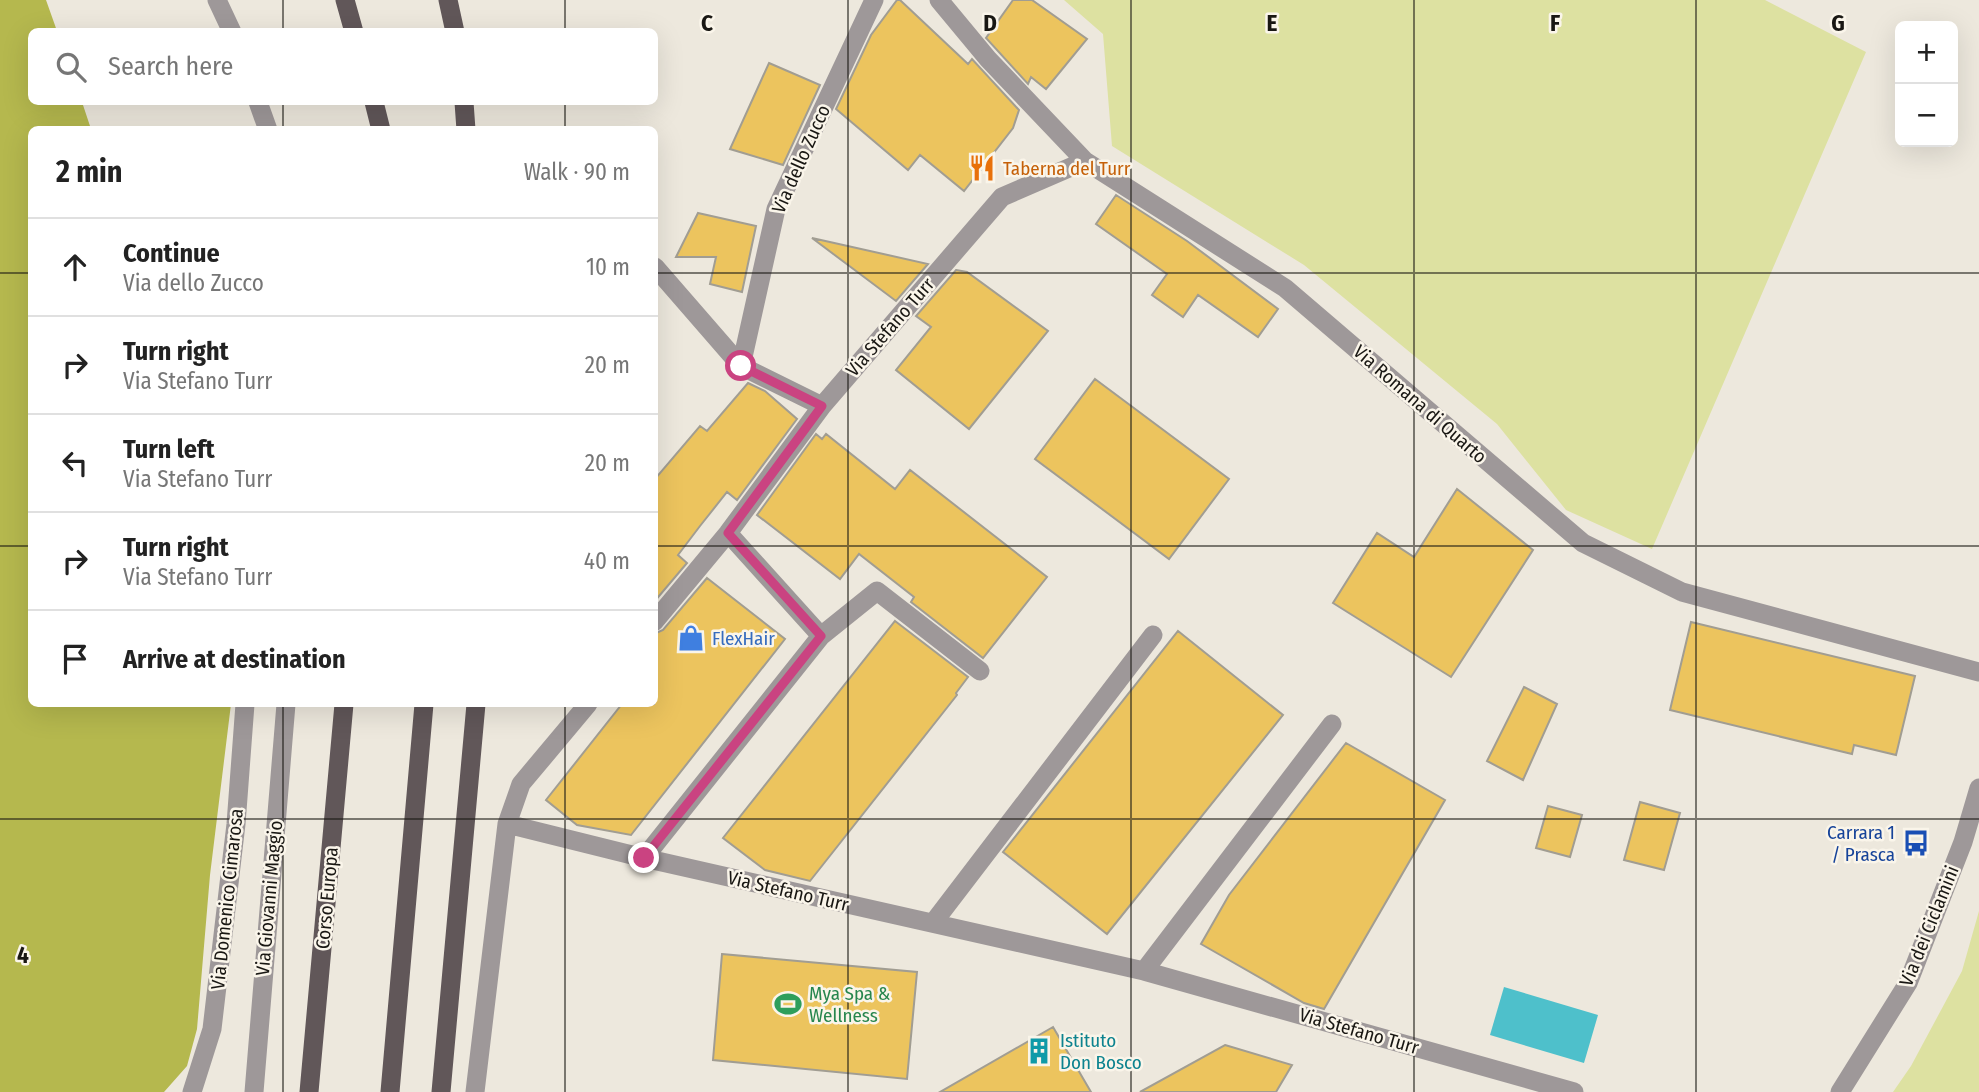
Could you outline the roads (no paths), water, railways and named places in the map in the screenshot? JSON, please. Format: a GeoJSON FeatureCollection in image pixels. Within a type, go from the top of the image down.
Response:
{"type":"FeatureCollection","features":[{"type":"Feature","properties":{"kind":"main road"},"geometry":{"type":"LineString","coordinates":[[345,0],[353,28]]}},
{"type":"Feature","properties":{"kind":"main road"},"geometry":{"type":"LineString","coordinates":[[447,0],[454,28]]}},
{"type":"Feature","properties":{"kind":"main road"},"geometry":{"type":"LineString","coordinates":[[375,105],[380,126]]}},
{"type":"Feature","properties":{"kind":"main road"},"geometry":{"type":"LineString","coordinates":[[464,105],[466,126]]}},
{"type":"Feature","properties":{"kind":"main road","name":"Corso Europa"},"geometry":{"type":"LineString","coordinates":[[309,1092],[344,707]]}},
{"type":"Feature","properties":{"kind":"main road"},"geometry":{"type":"LineString","coordinates":[[390,1092],[424,707]]}},
{"type":"Feature","properties":{"kind":"main road"},"geometry":{"type":"LineString","coordinates":[[441,1092],[476,707]]}},
{"type":"Feature","properties":{"kind":"street"},"geometry":{"type":"LineString","coordinates":[[217,0],[230,28]]}},
{"type":"Feature","properties":{"kind":"street","name":"Via dello Zucco"},"geometry":{"type":"LineString","coordinates":[[741,366],[776,209],[874,0]]}},
{"type":"Feature","properties":{"kind":"street","name":"Via Romana di Quarto"},"geometry":{"type":"LineString","coordinates":[[939,0],[988,59],[1085,161],[1286,288],[1583,543],[1682,592],[1979,672]]}},
{"type":"Feature","properties":{"kind":"street"},"geometry":{"type":"LineString","coordinates":[[259,105],[267,126]]}},
{"type":"Feature","properties":{"kind":"street","name":"Via Stefano Turr"},"geometry":{"type":"LineString","coordinates":[[658,617],[728,533],[822,406],[1002,197],[1085,161]]}},
{"type":"Feature","properties":{"kind":"street"},"geometry":{"type":"LineString","coordinates":[[658,269],[741,366],[822,406]]}},
{"type":"Feature","properties":{"kind":"street"},"geometry":{"type":"LineString","coordinates":[[728,533],[821,636]]}},
{"type":"Feature","properties":{"kind":"street"},"geometry":{"type":"LineString","coordinates":[[644,858],[821,636],[877,591],[980,671]]}},
{"type":"Feature","properties":{"kind":"street"},"geometry":{"type":"LineString","coordinates":[[933,923],[1153,635]]}},
{"type":"Feature","properties":{"kind":"street","name":"Via Domenico Cimarosa"},"geometry":{"type":"LineString","coordinates":[[192,1092],[212,1029],[236,824],[245,707]]}},
{"type":"Feature","properties":{"kind":"street","name":"Via Giovanni Maggio"},"geometry":{"type":"LineString","coordinates":[[254,1092],[286,707]]}},
{"type":"Feature","properties":{"kind":"street"},"geometry":{"type":"LineString","coordinates":[[475,1092],[507,824],[521,784],[585,707]]}},
{"type":"Feature","properties":{"kind":"street"},"geometry":{"type":"LineString","coordinates":[[1144,971],[1332,724]]}},
{"type":"Feature","properties":{"kind":"street","name":"Via dei Ciclamini"},"geometry":{"type":"LineString","coordinates":[[1840,1092],[1908,983],[1963,842],[1979,788]]}},
{"type":"Feature","properties":{"kind":"street","name":"Via Stefano Turr"},"geometry":{"type":"LineString","coordinates":[[507,824],[644,858],[1144,971],[1574,1092]]}},
{"type":"Feature","properties":{"kind":"water"},"geometry":{"type":"Polygon","coordinates":[[[1504,987],[1598,1015],[1584,1063],[1490,1035],[1504,987]]]}},
{"type":"Feature","properties":{"kind":"place","name":"Taberna del Turr"},"geometry":{"type":"Point","coordinates":[982,168]}},
{"type":"Feature","properties":{"kind":"place","name":"FlexHair"},"geometry":{"type":"Point","coordinates":[691,638]}},
{"type":"Feature","properties":{"kind":"place","name":"Carrara 1 / Prasca"},"geometry":{"type":"Point","coordinates":[1916,843]}},
{"type":"Feature","properties":{"kind":"place","name":"Mya Spa & Wellness"},"geometry":{"type":"Point","coordinates":[788,1004]}},
{"type":"Feature","properties":{"kind":"place","name":"Istituto Don Bosco"},"geometry":{"type":"Point","coordinates":[1039,1051]}}]}
